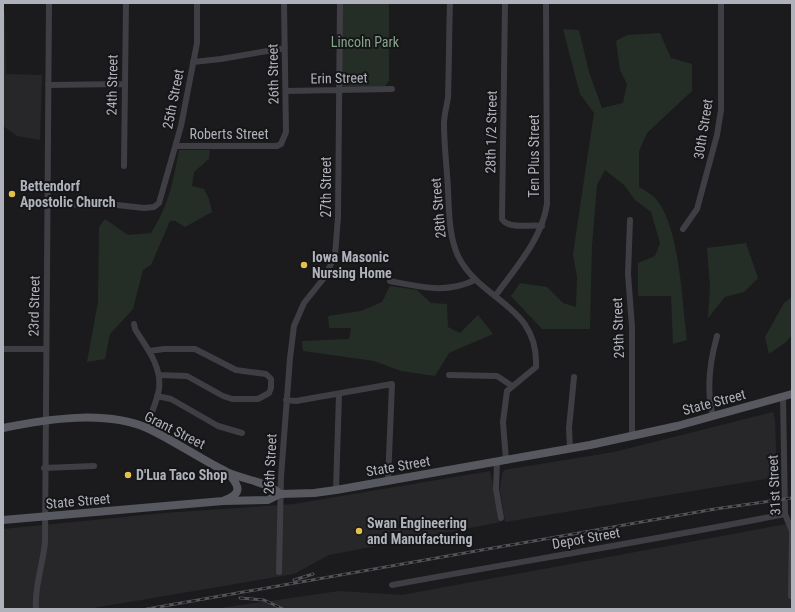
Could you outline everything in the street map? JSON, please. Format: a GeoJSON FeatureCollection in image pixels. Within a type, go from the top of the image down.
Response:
{"type":"FeatureCollection","features":[{"type":"Feature","properties":{"kind":"main road","name":"State Street"},"geometry":{"type":"LineString","coordinates":[[3,520],[223,501],[268,500],[280,494],[314,493],[336,490],[497,462],[632,436],[792,394]]}},
{"type":"Feature","properties":{"kind":"main road","name":"Grant Street"},"geometry":{"type":"LineString","coordinates":[[3,428],[44,420],[107,419],[127,422],[146,428],[228,472],[265,485],[280,494]]}},
{"type":"Feature","properties":{"kind":"main road"},"geometry":{"type":"LineString","coordinates":[[223,501],[234,496],[238,489],[237,484],[228,472]]}},
{"type":"Feature","properties":{"kind":"street","name":"23rd Street"},"geometry":{"type":"LineString","coordinates":[[36,609],[35,599],[43,559],[44,517],[49,3]]}},
{"type":"Feature","properties":{"kind":"street","name":"24th Street"},"geometry":{"type":"LineString","coordinates":[[124,166],[126,3]]}},
{"type":"Feature","properties":{"kind":"street","name":"25th Street"},"geometry":{"type":"LineString","coordinates":[[48,204],[117,205],[144,208],[154,207],[161,199],[176,146],[197,43],[197,3]]}},
{"type":"Feature","properties":{"kind":"street","name":"26th Street"},"geometry":{"type":"LineString","coordinates":[[281,144],[286,132],[284,3]]}},
{"type":"Feature","properties":{"kind":"street","name":"27th Street"},"geometry":{"type":"LineString","coordinates":[[290,358],[298,314],[330,269],[335,256],[338,218],[340,3]]}},
{"type":"Feature","properties":{"kind":"street","name":"28th Street"},"geometry":{"type":"LineString","coordinates":[[450,3],[448,99],[444,124],[450,223],[458,255],[475,280],[496,295],[526,324],[534,340],[537,351],[536,367],[512,386]]}},
{"type":"Feature","properties":{"kind":"street","name":"28th 1/2 Street"},"geometry":{"type":"LineString","coordinates":[[505,3],[502,219],[504,223],[510,225],[542,226]]}},
{"type":"Feature","properties":{"kind":"street","name":"Ten Plus Street"},"geometry":{"type":"LineString","coordinates":[[496,295],[542,226],[547,204],[546,3]]}},
{"type":"Feature","properties":{"kind":"street","name":"30th Street"},"geometry":{"type":"LineString","coordinates":[[683,229],[697,209],[717,135],[721,110],[721,3]]}},
{"type":"Feature","properties":{"kind":"street"},"geometry":{"type":"LineString","coordinates":[[193,62],[221,59],[285,48]]}},
{"type":"Feature","properties":{"kind":"street"},"geometry":{"type":"LineString","coordinates":[[48,85],[124,84]]}},
{"type":"Feature","properties":{"kind":"street","name":"Erin Street"},"geometry":{"type":"LineString","coordinates":[[286,91],[392,89]]}},
{"type":"Feature","properties":{"kind":"street","name":"Roberts Street"},"geometry":{"type":"LineString","coordinates":[[176,146],[277,146],[281,144]]}},
{"type":"Feature","properties":{"kind":"street","name":"29th Street"},"geometry":{"type":"LineString","coordinates":[[630,220],[628,274],[632,326],[632,436]]}},
{"type":"Feature","properties":{"kind":"street"},"geometry":{"type":"LineString","coordinates":[[390,281],[430,288],[446,288],[461,286],[475,280]]}},
{"type":"Feature","properties":{"kind":"street"},"geometry":{"type":"LineString","coordinates":[[134,324],[135,329],[157,365],[159,389],[146,428]]}},
{"type":"Feature","properties":{"kind":"street"},"geometry":{"type":"LineString","coordinates":[[712,416],[710,406],[710,370],[717,336]]}},
{"type":"Feature","properties":{"kind":"street"},"geometry":{"type":"LineString","coordinates":[[3,349],[46,349]]}},
{"type":"Feature","properties":{"kind":"street"},"geometry":{"type":"LineString","coordinates":[[148,351],[164,349],[194,349],[236,370],[266,374],[271,379],[271,388],[269,393],[258,399],[232,399],[223,396],[187,376],[158,375]]}},
{"type":"Feature","properties":{"kind":"street","name":"26th Street"},"geometry":{"type":"LineString","coordinates":[[279,572],[280,494],[290,358]]}},
{"type":"Feature","properties":{"kind":"street"},"geometry":{"type":"LineString","coordinates":[[449,376],[497,376],[512,386],[507,391],[504,415],[506,460]]}},
{"type":"Feature","properties":{"kind":"street"},"geometry":{"type":"LineString","coordinates":[[570,448],[569,428],[574,377]]}},
{"type":"Feature","properties":{"kind":"street"},"geometry":{"type":"LineString","coordinates":[[286,400],[296,401],[392,384],[388,481]]}},
{"type":"Feature","properties":{"kind":"street"},"geometry":{"type":"LineString","coordinates":[[336,490],[339,394]]}},
{"type":"Feature","properties":{"kind":"street"},"geometry":{"type":"LineString","coordinates":[[157,396],[171,399],[218,426],[242,433]]}},
{"type":"Feature","properties":{"kind":"street","name":"31st Street"},"geometry":{"type":"LineString","coordinates":[[783,397],[784,514],[792,531],[791,596]]}},
{"type":"Feature","properties":{"kind":"street"},"geometry":{"type":"LineString","coordinates":[[497,462],[496,489],[501,518]]}},
{"type":"Feature","properties":{"kind":"street"},"geometry":{"type":"LineString","coordinates":[[44,468],[94,466]]}},
{"type":"Feature","properties":{"kind":"street","name":"Depot Street"},"geometry":{"type":"LineString","coordinates":[[392,585],[577,551],[681,535],[784,514]]}},
{"type":"Feature","properties":{"kind":"shaded area"},"geometry":{"type":"Polygon","coordinates":[[[3,13],[5,13],[6,74],[42,75],[40,140],[17,136],[3,126],[3,13]]]}},
{"type":"Feature","properties":{"kind":"shaded area"},"geometry":{"type":"Polygon","coordinates":[[[773,412],[775,419],[777,477],[505,522],[500,490],[504,470],[614,452],[773,412]]]}},
{"type":"Feature","properties":{"kind":"shaded area"},"geometry":{"type":"Polygon","coordinates":[[[490,471],[501,522],[329,555],[294,574],[88,609],[3,609],[3,529],[164,513],[294,504],[490,471]]]}},
{"type":"Feature","properties":{"kind":"shaded area"},"geometry":{"type":"Polygon","coordinates":[[[792,523],[792,609],[213,609],[339,591],[402,595],[792,523]]]}},
{"type":"Feature","properties":{"kind":"green space","name":"Lincoln Park"},"geometry":{"type":"Polygon","coordinates":[[[342,3],[389,3],[389,81],[384,87],[345,88],[342,85],[342,3]]]}},
{"type":"Feature","properties":{"kind":"green space"},"geometry":{"type":"Polygon","coordinates":[[[563,29],[579,30],[589,72],[602,108],[623,103],[627,84],[620,70],[616,41],[627,35],[660,33],[671,58],[692,64],[692,91],[647,133],[639,151],[639,187],[654,197],[663,209],[675,244],[687,340],[673,344],[671,296],[638,296],[638,263],[655,256],[660,243],[651,212],[635,200],[624,185],[605,170],[597,185],[592,246],[590,329],[542,329],[511,296],[520,283],[547,287],[563,303],[576,307],[577,277],[573,254],[594,113],[580,94],[563,29]]]}},
{"type":"Feature","properties":{"kind":"green space"},"geometry":{"type":"Polygon","coordinates":[[[179,150],[210,150],[209,159],[194,172],[192,186],[204,189],[209,199],[212,212],[185,227],[175,221],[170,221],[151,265],[143,270],[133,309],[110,334],[105,359],[87,362],[98,302],[99,227],[105,219],[128,235],[151,233],[170,193],[179,150]]]}},
{"type":"Feature","properties":{"kind":"green space"},"geometry":{"type":"Polygon","coordinates":[[[746,243],[758,278],[744,292],[725,297],[708,318],[710,287],[707,248],[746,243]]]}},
{"type":"Feature","properties":{"kind":"green space"},"geometry":{"type":"Polygon","coordinates":[[[390,286],[417,290],[431,303],[447,304],[448,327],[460,333],[478,315],[493,334],[449,353],[435,376],[401,371],[374,361],[303,351],[302,341],[349,339],[351,328],[329,328],[328,316],[361,311],[382,302],[390,286]]]}},
{"type":"Feature","properties":{"kind":"green space"},"geometry":{"type":"Polygon","coordinates":[[[792,297],[792,335],[786,342],[769,354],[765,337],[784,303],[792,297]]]}},
{"type":"Feature","properties":{"kind":"railway"},"geometry":{"type":"LineString","coordinates":[[147,609],[715,509],[792,498]]}},
{"type":"Feature","properties":{"kind":"railway"},"geometry":{"type":"LineString","coordinates":[[294,580],[313,574]]}},
{"type":"Feature","properties":{"kind":"railway"},"geometry":{"type":"LineString","coordinates":[[240,598],[264,600],[283,609]]}},
{"type":"Feature","properties":{"kind":"place","name":"Bettendorf Apostolic Church"},"geometry":{"type":"Point","coordinates":[12,194]}},
{"type":"Feature","properties":{"kind":"place","name":"Iowa Masonic Nursing Home"},"geometry":{"type":"Point","coordinates":[304,265]}},
{"type":"Feature","properties":{"kind":"place","name":"D'Lua Taco Shop"},"geometry":{"type":"Point","coordinates":[128,475]}},
{"type":"Feature","properties":{"kind":"place","name":"Swan Engineering and Manufacturing"},"geometry":{"type":"Point","coordinates":[359,531]}}]}
